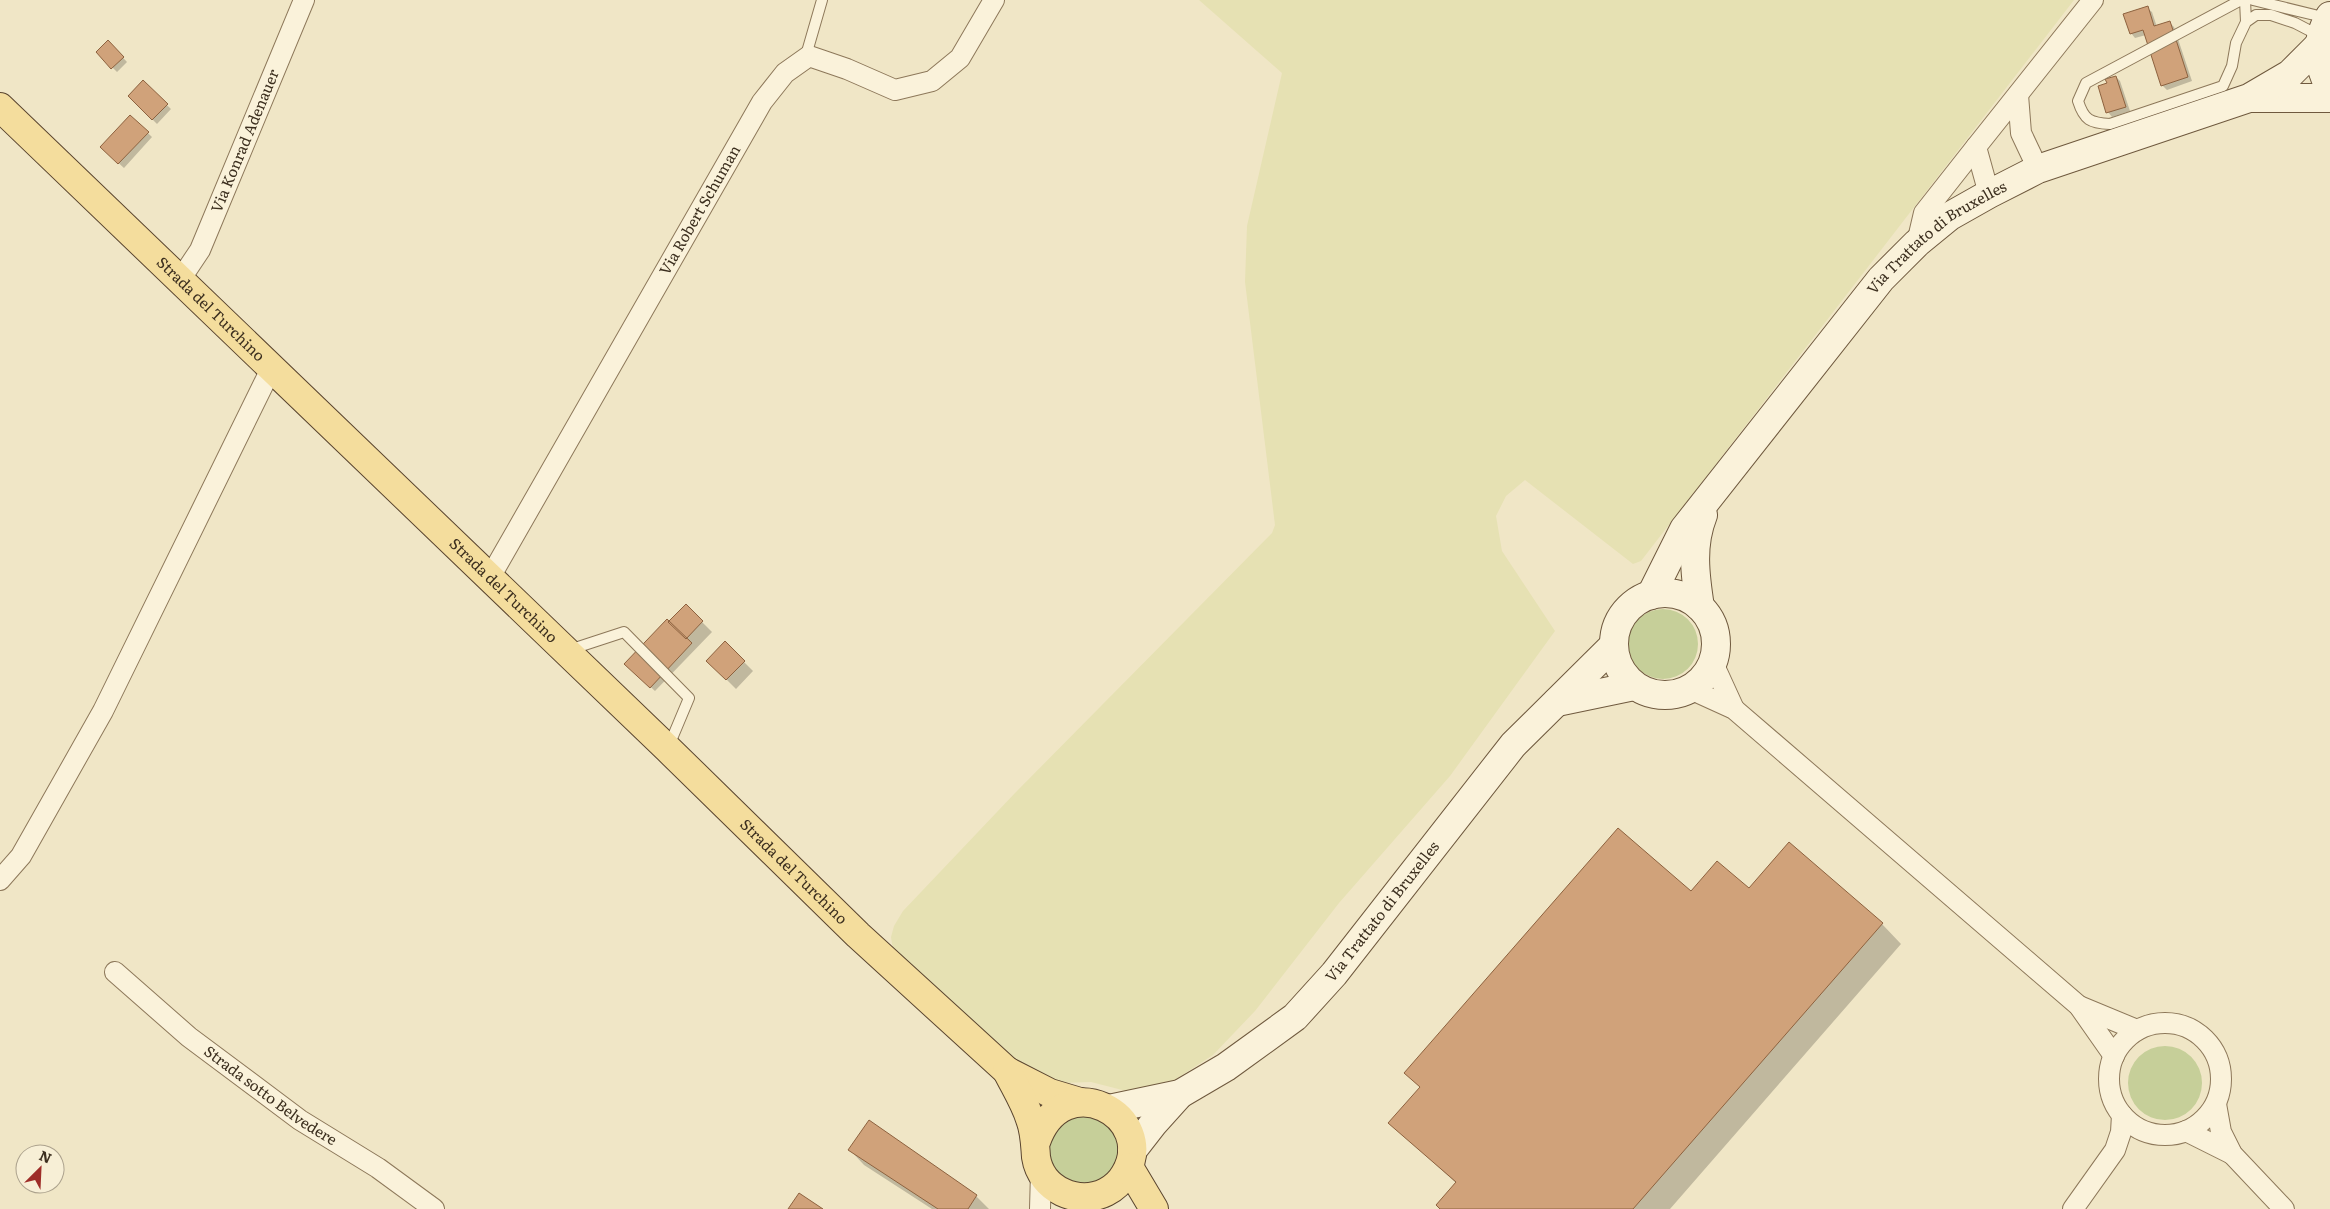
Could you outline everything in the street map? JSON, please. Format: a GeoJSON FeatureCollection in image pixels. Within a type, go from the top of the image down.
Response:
{"type":"FeatureCollection","features":[{"type":"Feature","properties":{"kind":"main road"},"geometry":{"type":"LineString","coordinates":[[2325,29],[2319,60],[2330,88]]}},
{"type":"Feature","properties":{"kind":"main road","name":"Via Trattato di Bruxelles"},"geometry":{"type":"LineString","coordinates":[[1651,595],[1684,529],[1710,494],[1881,279],[1917,244],[1950,216],[2038,169],[2248,98],[2290,74],[2325,29]]}},
{"type":"Feature","properties":{"kind":"main road","name":"Via Trattato di Bruxelles"},"geometry":{"type":"LineString","coordinates":[[2248,98],[2330,98]]}},
{"type":"Feature","properties":{"kind":"main road","name":"Strada del Turchino"},"geometry":{"type":"LineString","coordinates":[[0,107],[668,749],[858,935],[1007,1071],[1050,1093],[1080,1102]]}},
{"type":"Feature","properties":{"kind":"main road","name":"Via Trattato di Bruxelles"},"geometry":{"type":"LineString","coordinates":[[1700,607],[1695,574],[1697,529],[1710,494]]}},
{"type":"Feature","properties":{"kind":"main road"},"geometry":{"type":"LineString","coordinates":[[1668,593],[1685,598],[1700,607],[1709,619],[1715,633],[1716,648],[1713,663],[1700,682],[1690,689],[1666,696],[1654,695],[1634,686],[1623,675],[1616,661],[1613,646],[1619,620],[1628,609],[1638,600],[1651,595],[1668,593]]}},
{"type":"Feature","properties":{"kind":"main road","name":"Via Trattato di Bruxelles"},"geometry":{"type":"LineString","coordinates":[[1109,1109],[1180,1094],[1226,1067],[1295,1017],[1334,974],[1513,744],[1613,646]]}},
{"type":"Feature","properties":{"kind":"main road"},"geometry":{"type":"LineString","coordinates":[[1557,702],[1634,686]]}},
{"type":"Feature","properties":{"kind":"main road","name":"Strada del Turchino"},"geometry":{"type":"LineString","coordinates":[[1007,1071],[1030,1119],[1036,1142]]}},
{"type":"Feature","properties":{"kind":"main road","name":"Via Trattato di Bruxelles"},"geometry":{"type":"LineString","coordinates":[[1131,1159],[1180,1094]]}},
{"type":"Feature","properties":{"kind":"main road"},"geometry":{"type":"LineString","coordinates":[[1139,1209],[1094,1199],[1069,1196],[1048,1182],[1036,1157],[1036,1142],[1042,1127],[1051,1114],[1064,1106],[1080,1102],[1095,1103],[1109,1109],[1121,1120],[1130,1134],[1131,1159],[1154,1209]]}},
{"type":"Feature","properties":{"kind":"main road"},"geometry":{"type":"LineString","coordinates":[[1094,1199],[1121,1181],[1131,1159]]}},
{"type":"Feature","properties":{"kind":"street","name":"Via Konrad Adenauer"},"geometry":{"type":"LineString","coordinates":[[180,280],[200,250],[304,0]]}},
{"type":"Feature","properties":{"kind":"street"},"geometry":{"type":"LineString","coordinates":[[809,56],[847,69],[895,90],[932,81],[960,58],[994,0]]}},
{"type":"Feature","properties":{"kind":"street"},"geometry":{"type":"LineString","coordinates":[[1917,244],[1924,213],[2093,0]]}},
{"type":"Feature","properties":{"kind":"street","name":"Via Robert Schuman"},"geometry":{"type":"LineString","coordinates":[[489,579],[762,102],[785,73],[809,56]]}},
{"type":"Feature","properties":{"kind":"street"},"geometry":{"type":"LineString","coordinates":[[2018,95],[2021,132],[2038,169]]}},
{"type":"Feature","properties":{"kind":"street"},"geometry":{"type":"LineString","coordinates":[[1976,147],[1989,194]]}},
{"type":"Feature","properties":{"kind":"street"},"geometry":{"type":"LineString","coordinates":[[0,880],[21,856],[103,711],[271,369]]}},
{"type":"Feature","properties":{"kind":"street"},"geometry":{"type":"LineString","coordinates":[[1713,663],[1734,709]]}},
{"type":"Feature","properties":{"kind":"street"},"geometry":{"type":"LineString","coordinates":[[1690,689],[1734,709],[2079,1006],[2114,1056]]}},
{"type":"Feature","properties":{"kind":"street","name":"Strada sotto Belvedere"},"geometry":{"type":"LineString","coordinates":[[115,972],[189,1037],[300,1120],[378,1168],[434,1209]]}},
{"type":"Feature","properties":{"kind":"street"},"geometry":{"type":"LineString","coordinates":[[2079,1006],[2137,1030]]}},
{"type":"Feature","properties":{"kind":"street"},"geometry":{"type":"LineString","coordinates":[[2172,1023],[2189,1028],[2204,1038],[2215,1052],[2221,1069],[2221,1087],[2216,1104],[2204,1120],[2186,1131],[2168,1135],[2148,1133],[2134,1126],[2122,1115],[2116,1106],[2109,1084],[2114,1056],[2124,1042],[2137,1030],[2154,1024],[2172,1023]]}},
{"type":"Feature","properties":{"kind":"street"},"geometry":{"type":"LineString","coordinates":[[2216,1104],[2221,1132],[2232,1154],[2284,1209]]}},
{"type":"Feature","properties":{"kind":"street"},"geometry":{"type":"LineString","coordinates":[[2073,1209],[2116,1150],[2121,1132],[2122,1115]]}},
{"type":"Feature","properties":{"kind":"street"},"geometry":{"type":"LineString","coordinates":[[2186,1131],[2232,1154]]}},
{"type":"Feature","properties":{"kind":"street"},"geometry":{"type":"LineString","coordinates":[[2116,1150],[2134,1143],[2148,1133]]}},
{"type":"Feature","properties":{"kind":"street"},"geometry":{"type":"LineString","coordinates":[[1040,1209],[1042,1172]]}},
{"type":"Feature","properties":{"kind":"lane"},"geometry":{"type":"LineString","coordinates":[[809,56],[807,52],[822,0]]}},
{"type":"Feature","properties":{"kind":"lane"},"geometry":{"type":"LineString","coordinates":[[2240,0],[2086,83],[2078,101],[2082,115],[2095,123],[2110,124],[2222,86],[2232,66],[2236,43],[2246,22],[2256,14],[2271,15],[2295,23],[2325,29]]}},
{"type":"Feature","properties":{"kind":"lane"},"geometry":{"type":"LineString","coordinates":[[2244,0],[2246,22]]}},
{"type":"Feature","properties":{"kind":"lane"},"geometry":{"type":"LineString","coordinates":[[2253,0],[2325,29]]}},
{"type":"Feature","properties":{"kind":"lane"},"geometry":{"type":"LineString","coordinates":[[565,651],[624,632],[689,698],[668,749]]}},
{"type":"Feature","properties":{"kind":"shaded area"},"geometry":{"type":"Polygon","coordinates":[[[1199,0],[2074,0],[1641,561],[1633,564],[1525,480],[1506,496],[1496,516],[1502,551],[1555,631],[1450,776],[1339,903],[1255,1011],[1213,1055],[1159,1090],[1134,1093],[1091,1082],[1060,1083],[1013,1060],[893,950],[891,937],[894,926],[903,911],[1015,793],[1272,533],[1275,525],[1245,282],[1247,226],[1282,73],[1199,0]]]}},
{"type":"Feature","properties":{"kind":"green space"},"geometry":{"type":"Polygon","coordinates":[[[1656,609],[1670,609],[1683,615],[1692,624],[1698,637],[1696,657],[1688,669],[1670,679],[1656,679],[1643,673],[1634,664],[1628,651],[1628,637],[1634,624],[1643,615],[1656,609]]]}},
{"type":"Feature","properties":{"kind":"green space"},"geometry":{"type":"Polygon","coordinates":[[[2165,1046],[2179,1049],[2191,1057],[2199,1069],[2202,1083],[2199,1097],[2191,1109],[2179,1117],[2165,1120],[2151,1117],[2139,1109],[2131,1097],[2128,1083],[2131,1069],[2139,1057],[2151,1049],[2165,1046]]]}},
{"type":"Feature","properties":{"kind":"green space"},"geometry":{"type":"Polygon","coordinates":[[[1078,1113],[1101,1117],[1117,1134],[1120,1157],[1109,1178],[1088,1187],[1055,1176],[1048,1152],[1048,1138],[1058,1127],[1078,1113]]]}},
{"type":"Feature","properties":{"kind":"building"},"geometry":{"type":"Polygon","coordinates":[[[2148,6],[2154,26],[2170,21],[2188,77],[2161,86],[2143,30],[2130,34],[2123,14],[2148,6]]]}},
{"type":"Feature","properties":{"kind":"building"},"geometry":{"type":"Polygon","coordinates":[[[108,40],[124,57],[111,69],[96,52],[108,40]]]}},
{"type":"Feature","properties":{"kind":"building"},"geometry":{"type":"Polygon","coordinates":[[[2116,76],[2126,107],[2106,113],[2098,86],[2107,83],[2105,79],[2116,76]]]}},
{"type":"Feature","properties":{"kind":"building"},"geometry":{"type":"Polygon","coordinates":[[[143,80],[168,104],[152,120],[128,96],[143,80]]]}},
{"type":"Feature","properties":{"kind":"building"},"geometry":{"type":"Polygon","coordinates":[[[130,115],[149,132],[118,164],[100,147],[130,115]]]}},
{"type":"Feature","properties":{"kind":"building"},"geometry":{"type":"Polygon","coordinates":[[[686,604],[703,621],[686,639],[668,622],[686,604]]]}},
{"type":"Feature","properties":{"kind":"building"},"geometry":{"type":"Polygon","coordinates":[[[667,619],[692,643],[650,688],[624,664],[667,619]]]}},
{"type":"Feature","properties":{"kind":"building"},"geometry":{"type":"Polygon","coordinates":[[[725,641],[745,661],[726,680],[706,661],[725,641]]]}},
{"type":"Feature","properties":{"kind":"building"},"geometry":{"type":"Polygon","coordinates":[[[1618,828],[1691,891],[1717,861],[1749,888],[1789,842],[1883,923],[1633,1209],[1440,1209],[1436,1205],[1456,1182],[1388,1123],[1420,1087],[1404,1073],[1618,828]]]}},
{"type":"Feature","properties":{"kind":"building"},"geometry":{"type":"Polygon","coordinates":[[[869,1120],[977,1195],[968,1209],[938,1209],[848,1150],[869,1120]]]}},
{"type":"Feature","properties":{"kind":"building"},"geometry":{"type":"Polygon","coordinates":[[[799,1193],[823,1209],[788,1209],[799,1193]]]}}]}
